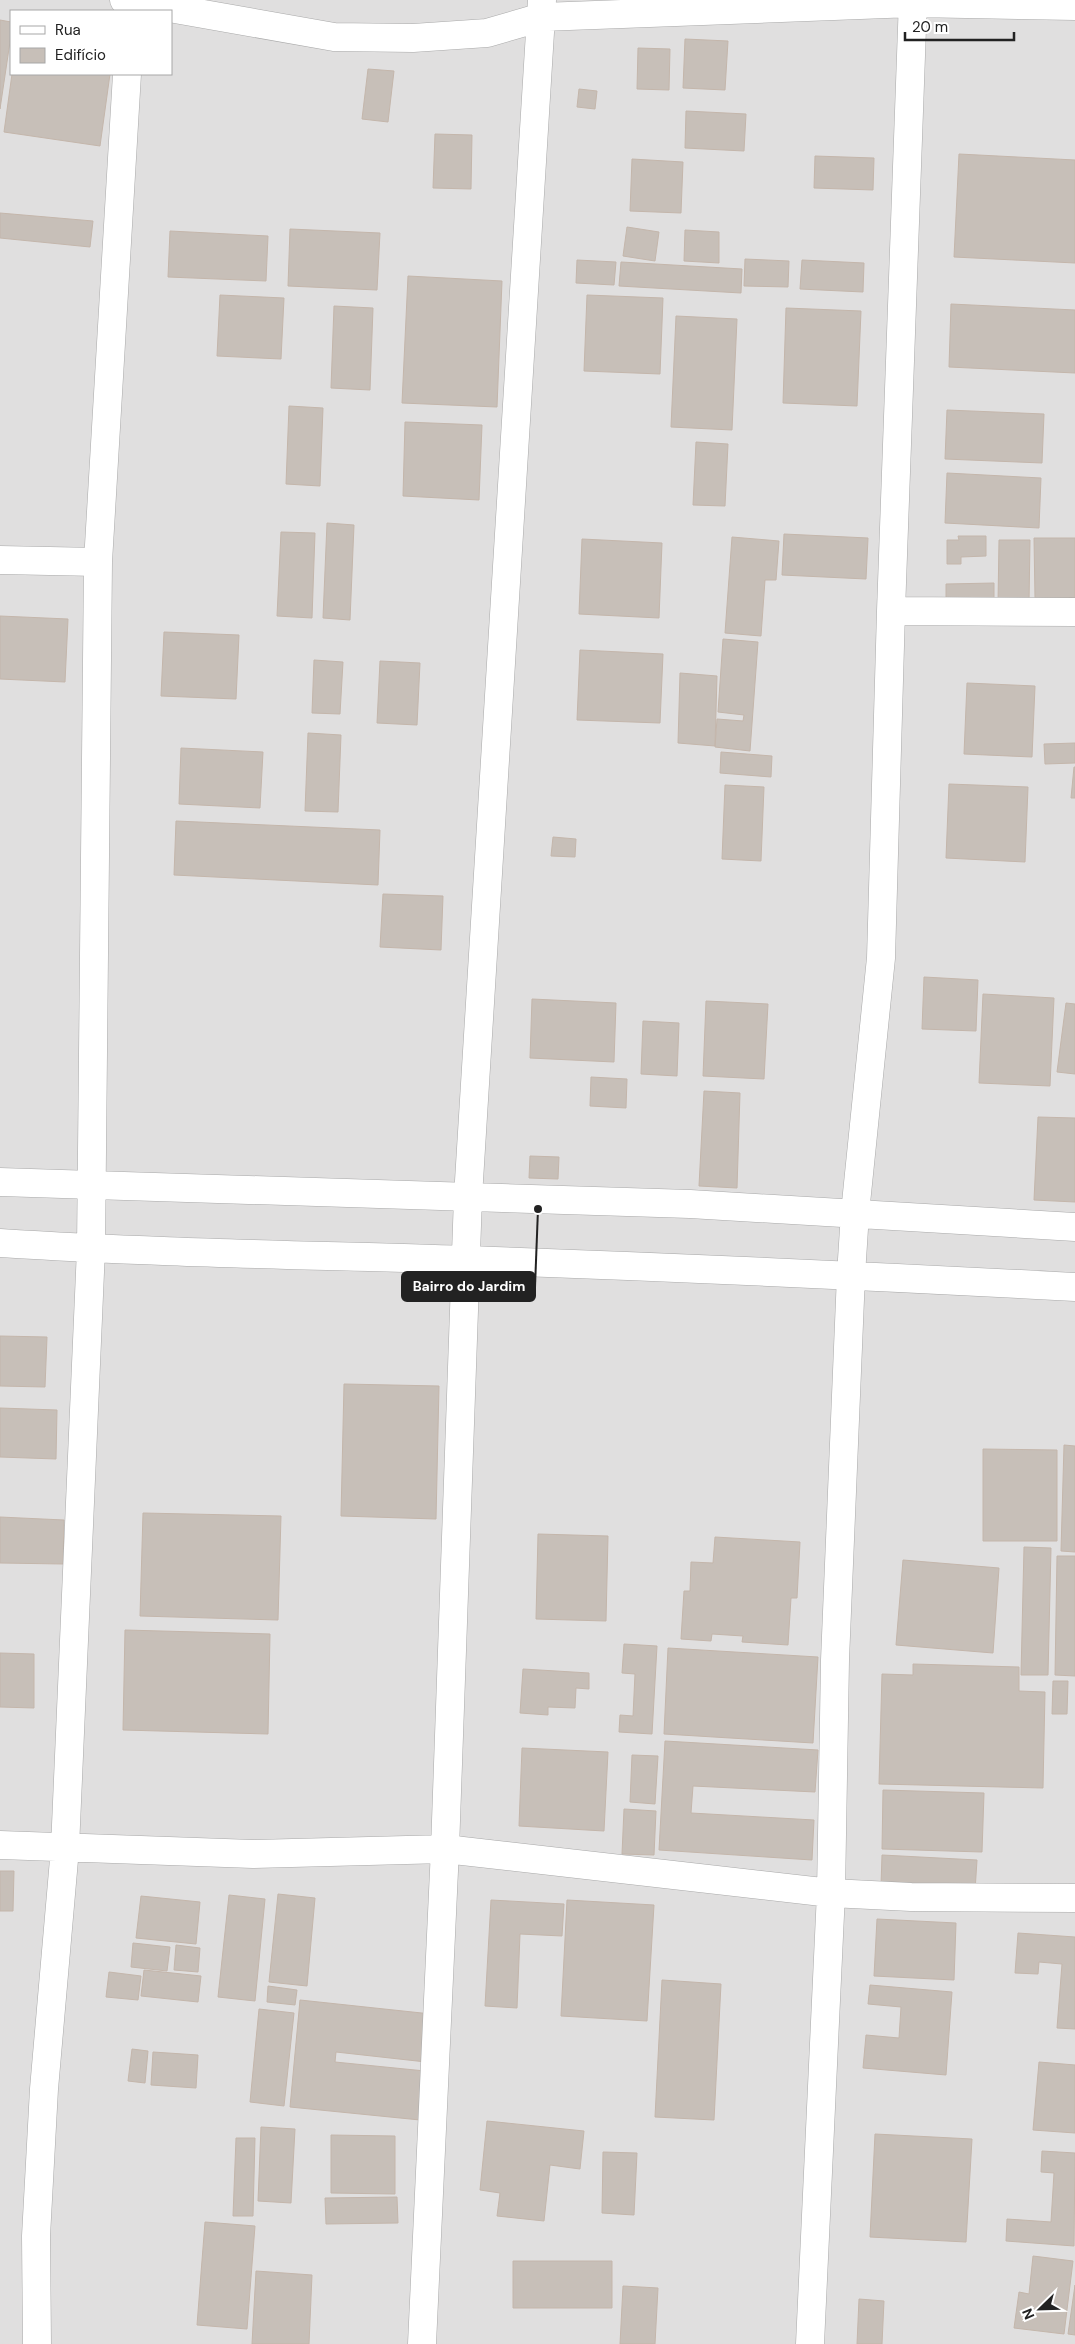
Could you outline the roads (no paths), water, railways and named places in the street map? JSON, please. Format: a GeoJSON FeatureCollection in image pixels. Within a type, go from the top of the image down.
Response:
{"type":"FeatureCollection","features":[{"type":"Feature","properties":{"kind":"street"},"geometry":{"type":"LineString","coordinates":[[810,2344],[831,1892],[835,1660],[851,1275],[855,1213],[881,958],[891,611],[913,1]]}},
{"type":"Feature","properties":{"kind":"street"},"geometry":{"type":"LineString","coordinates":[[172,10],[334,37],[413,38],[487,33],[542,9],[913,1],[1075,6]]}},
{"type":"Feature","properties":{"kind":"street"},"geometry":{"type":"LineString","coordinates":[[130,3],[170,10]]}},
{"type":"Feature","properties":{"kind":"street"},"geometry":{"type":"LineString","coordinates":[[422,2344],[445,1849],[468,1198],[542,9]]}},
{"type":"Feature","properties":{"kind":"street"},"geometry":{"type":"LineString","coordinates":[[37,2344],[36,2236],[43,2109],[65,1848],[91,1249],[98,562],[127,75]]}},
{"type":"Feature","properties":{"kind":"street"},"geometry":{"type":"LineString","coordinates":[[0,560],[98,562]]}},
{"type":"Feature","properties":{"kind":"street"},"geometry":{"type":"LineString","coordinates":[[891,611],[1075,612]]}},
{"type":"Feature","properties":{"kind":"street"},"geometry":{"type":"LineString","coordinates":[[0,1182],[690,1204],[1075,1227]]}},
{"type":"Feature","properties":{"kind":"street"},"geometry":{"type":"LineString","coordinates":[[0,1243],[91,1249],[466,1260],[1075,1286]]}},
{"type":"Feature","properties":{"kind":"street"},"geometry":{"type":"LineString","coordinates":[[0,1845],[253,1854],[445,1849],[831,1892],[912,1897],[1075,1898]]}},
{"type":"Feature","properties":{"kind":"place","name":"Bairro do Jardim"},"geometry":{"type":"Point","coordinates":[538,1209]}}]}
